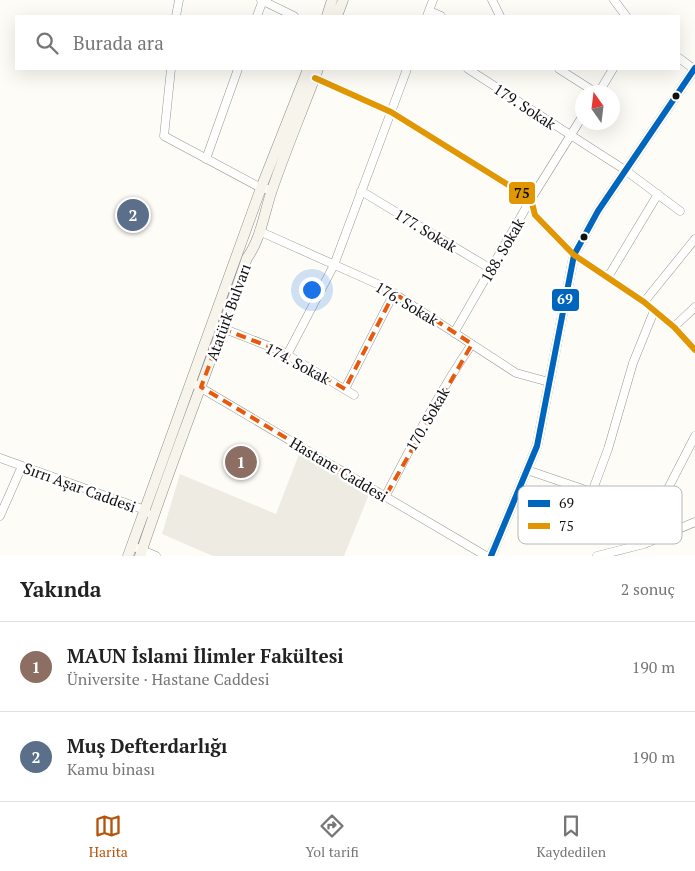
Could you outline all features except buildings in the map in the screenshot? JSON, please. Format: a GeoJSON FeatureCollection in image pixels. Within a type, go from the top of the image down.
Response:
{"type":"FeatureCollection","features":[{"type":"Feature","properties":{"kind":"main road"},"geometry":{"type":"LineString","coordinates":[[327,15],[332,0]]}},
{"type":"Feature","properties":{"kind":"main road"},"geometry":{"type":"LineString","coordinates":[[337,15],[343,0]]}},
{"type":"Feature","properties":{"kind":"main road","name":"Atatürk Bulvarı"},"geometry":{"type":"LineString","coordinates":[[135,552],[151,524],[174,457],[223,329],[247,258],[252,251],[259,231],[266,189],[308,70]]}},
{"type":"Feature","properties":{"kind":"main road","name":"Atatürk Bulvarı"},"geometry":{"type":"LineString","coordinates":[[135,552],[145,510],[212,324],[266,189],[317,73]]}},
{"type":"Feature","properties":{"kind":"street"},"geometry":{"type":"LineString","coordinates":[[176,15],[179,0]]}},
{"type":"Feature","properties":{"kind":"street"},"geometry":{"type":"LineString","coordinates":[[257,15],[262,0],[292,15]]}},
{"type":"Feature","properties":{"kind":"street"},"geometry":{"type":"LineString","coordinates":[[428,14],[433,0]]}},
{"type":"Feature","properties":{"kind":"street"},"geometry":{"type":"LineString","coordinates":[[492,0],[500,15]]}},
{"type":"Feature","properties":{"kind":"street"},"geometry":{"type":"LineString","coordinates":[[614,0],[625,15]]}},
{"type":"Feature","properties":{"kind":"street"},"geometry":{"type":"LineString","coordinates":[[520,486],[537,446],[574,255],[598,211],[695,69],[680,59]]}},
{"type":"Feature","properties":{"kind":"street"},"geometry":{"type":"LineString","coordinates":[[171,70],[164,136],[266,189]]}},
{"type":"Feature","properties":{"kind":"street"},"geometry":{"type":"LineString","coordinates":[[206,159],[238,70]]}},
{"type":"Feature","properties":{"kind":"street"},"geometry":{"type":"LineString","coordinates":[[288,355],[334,265],[407,70]]}},
{"type":"Feature","properties":{"kind":"street","name":"179. Sokak"},"geometry":{"type":"LineString","coordinates":[[470,70],[625,170],[680,210]]}},
{"type":"Feature","properties":{"kind":"street"},"geometry":{"type":"LineString","coordinates":[[561,70],[584,85]]}},
{"type":"Feature","properties":{"kind":"street"},"geometry":{"type":"LineString","coordinates":[[603,85],[612,70]]}},
{"type":"Feature","properties":{"kind":"street"},"geometry":{"type":"LineString","coordinates":[[317,73],[391,112],[531,200],[535,215],[574,255],[644,302],[674,327],[695,350]]}},
{"type":"Feature","properties":{"kind":"street","name":"188. Sokak"},"geometry":{"type":"LineString","coordinates":[[454,333],[575,128]]}},
{"type":"Feature","properties":{"kind":"street","name":"177. Sokak"},"geometry":{"type":"LineString","coordinates":[[361,191],[491,269]]}},
{"type":"Feature","properties":{"kind":"street"},"geometry":{"type":"LineString","coordinates":[[608,277],[658,194]]}},
{"type":"Feature","properties":{"kind":"street","name":"176. Sokak"},"geometry":{"type":"LineString","coordinates":[[259,231],[384,287],[516,373],[549,382]]}},
{"type":"Feature","properties":{"kind":"street"},"geometry":{"type":"LineString","coordinates":[[644,302],[695,239]]}},
{"type":"Feature","properties":{"kind":"street"},"geometry":{"type":"LineString","coordinates":[[345,389],[394,293]]}},
{"type":"Feature","properties":{"kind":"street"},"geometry":{"type":"LineString","coordinates":[[674,327],[695,307]]}},
{"type":"Feature","properties":{"kind":"street"},"geometry":{"type":"LineString","coordinates":[[594,486],[608,449],[633,363],[654,311]]}},
{"type":"Feature","properties":{"kind":"street","name":"174. Sokak"},"geometry":{"type":"LineString","coordinates":[[212,324],[288,355],[354,394]]}},
{"type":"Feature","properties":{"kind":"street","name":"170. Sokak"},"geometry":{"type":"LineString","coordinates":[[385,496],[414,441],[472,344]]}},
{"type":"Feature","properties":{"kind":"street","name":"Hastane Caddesi"},"geometry":{"type":"LineString","coordinates":[[191,382],[486,556]]}},
{"type":"Feature","properties":{"kind":"street"},"geometry":{"type":"LineString","coordinates":[[670,486],[695,436]]}},
{"type":"Feature","properties":{"kind":"street","name":"Sırrı Aşar Caddesi"},"geometry":{"type":"LineString","coordinates":[[0,458],[145,510],[151,524]]}},
{"type":"Feature","properties":{"kind":"street"},"geometry":{"type":"LineString","coordinates":[[0,516],[22,466]]}},
{"type":"Feature","properties":{"kind":"street"},"geometry":{"type":"LineString","coordinates":[[527,470],[574,486]]}},
{"type":"Feature","properties":{"kind":"street"},"geometry":{"type":"LineString","coordinates":[[491,556],[518,492]]}},
{"type":"Feature","properties":{"kind":"street"},"geometry":{"type":"LineString","coordinates":[[682,528],[695,522]]}},
{"type":"Feature","properties":{"kind":"street"},"geometry":{"type":"LineString","coordinates":[[597,556],[642,544]]}},
{"type":"Feature","properties":{"kind":"street"},"geometry":{"type":"LineString","coordinates":[[135,552],[156,556]]}},
{"type":"Feature","properties":{"kind":"highlighted area"},"geometry":{"type":"Polygon","coordinates":[[[394,293],[472,344],[385,497],[201,387],[223,329],[281,351],[345,389],[394,293]]]}},
{"type":"Feature","properties":{"kind":"shaded area"},"geometry":{"type":"Polygon","coordinates":[[[301,449],[370,492],[344,556],[213,556],[162,534],[180,474],[276,514],[301,449]]]}},
{"type":"Feature","properties":{"kind":"transit line","name":"69"},"geometry":{"type":"LineString","coordinates":[[520,486],[537,446],[574,255],[598,211],[695,68]]}},
{"type":"Feature","properties":{"kind":"transit line","name":"75"},"geometry":{"type":"LineString","coordinates":[[315,78],[391,112],[531,199],[535,215],[574,255],[644,302],[674,327],[695,350]]}},
{"type":"Feature","properties":{"kind":"transit line","name":"69"},"geometry":{"type":"LineString","coordinates":[[491,556],[518,491]]}},
{"type":"Feature","properties":{"kind":"place","name":"Muş Defterdarlığı"},"geometry":{"type":"Point","coordinates":[133,215]}},
{"type":"Feature","properties":{"kind":"place","name":"MAUN İslami İlimler Fakültesi"},"geometry":{"type":"Point","coordinates":[241,462]}}]}
